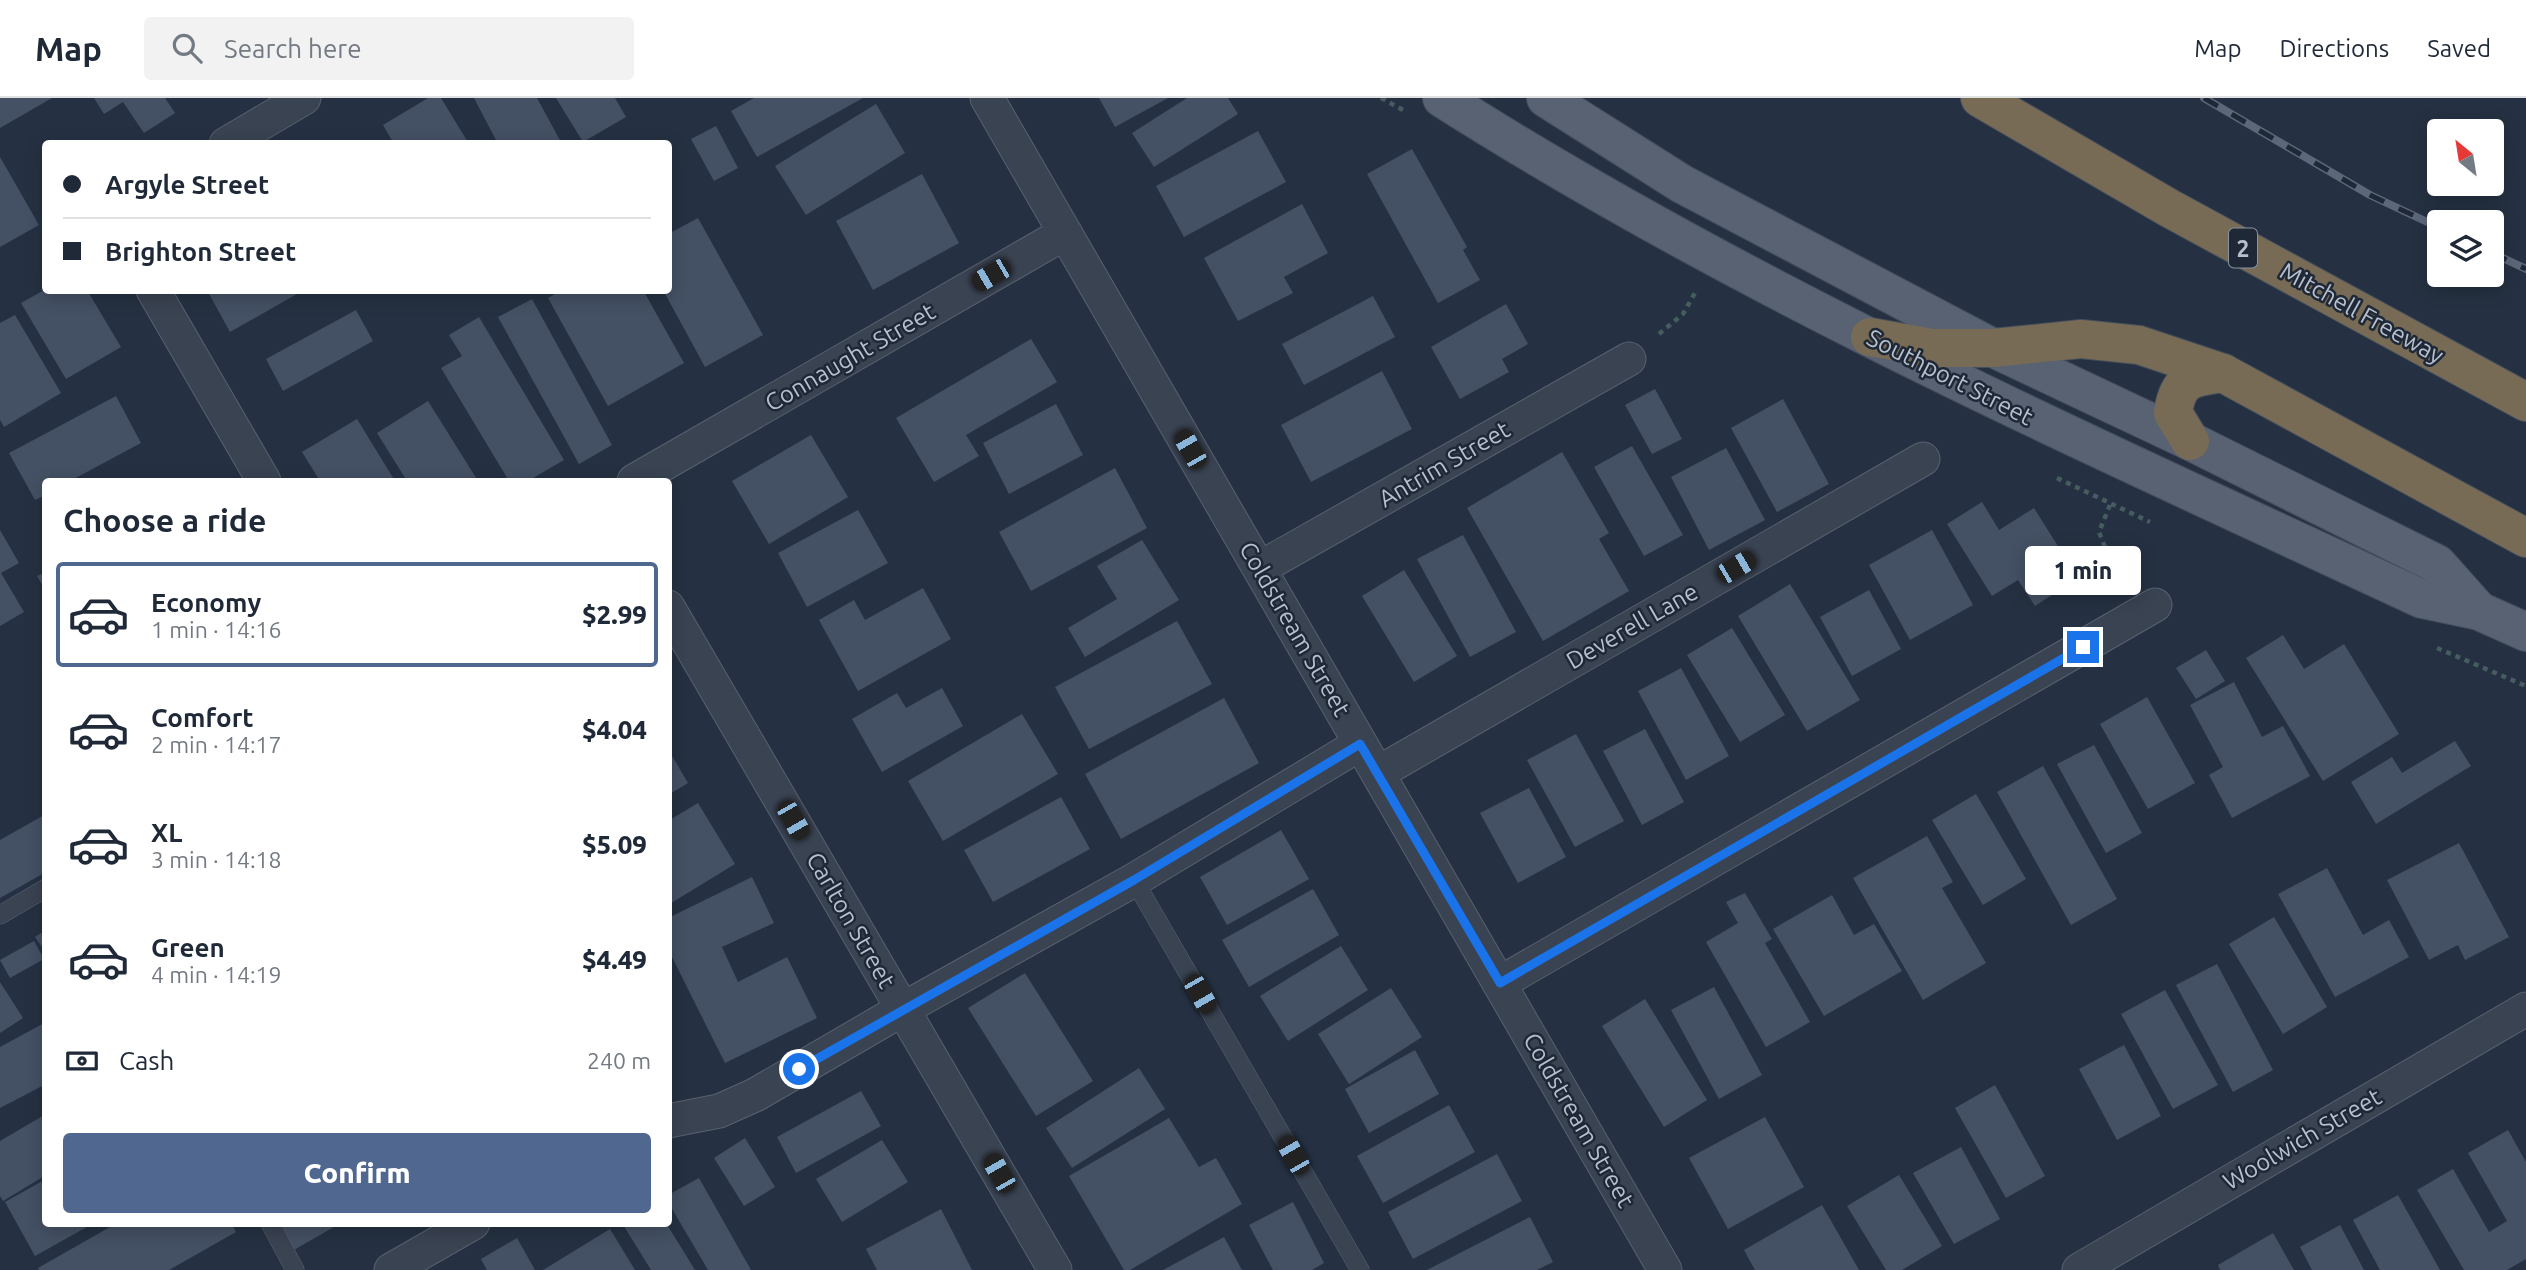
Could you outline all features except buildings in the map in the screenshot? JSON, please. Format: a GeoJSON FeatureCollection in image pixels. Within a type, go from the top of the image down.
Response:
{"type":"FeatureCollection","features":[{"type":"Feature","properties":{"kind":"highway","name":"Mitchell Freeway"},"geometry":{"type":"LineString","coordinates":[[1980,98],[2169,208],[2526,401]]}},
{"type":"Feature","properties":{"kind":"highway"},"geometry":{"type":"LineString","coordinates":[[1870,337],[1932,348],[1993,348],[2081,339],[2139,345],[2223,373],[2526,538]]}},
{"type":"Feature","properties":{"kind":"highway"},"geometry":{"type":"LineString","coordinates":[[2190,441],[2173,413],[2176,393],[2191,379],[2223,373]]}},
{"type":"Feature","properties":{"kind":"main road","name":"Southport Street"},"geometry":{"type":"LineString","coordinates":[[1442,98],[1716,259],[2008,407],[2422,599],[2479,611],[2526,632]]}},
{"type":"Feature","properties":{"kind":"main road","name":"Southport Street"},"geometry":{"type":"LineString","coordinates":[[1546,98],[1682,184],[1993,348],[2190,441],[2437,564],[2479,611]]}},
{"type":"Feature","properties":{"kind":"street"},"geometry":{"type":"LineString","coordinates":[[233,140],[304,98]]}},
{"type":"Feature","properties":{"kind":"street","name":"Coldstream Street"},"geometry":{"type":"LineString","coordinates":[[987,98],[1665,1270]]}},
{"type":"Feature","properties":{"kind":"street","name":"Connaught Street"},"geometry":{"type":"LineString","coordinates":[[639,478],[1065,233]]}},
{"type":"Feature","properties":{"kind":"street"},"geometry":{"type":"LineString","coordinates":[[155,294],[262,478]]}},
{"type":"Feature","properties":{"kind":"street","name":"Antrim Street"},"geometry":{"type":"LineString","coordinates":[[1260,568],[1629,359]]}},
{"type":"Feature","properties":{"kind":"street","name":"Deverell Lane"},"geometry":{"type":"LineString","coordinates":[[1378,773],[1923,459]]}},
{"type":"Feature","properties":{"kind":"street"},"geometry":{"type":"LineString","coordinates":[[1500,983],[2155,605]]}},
{"type":"Feature","properties":{"kind":"street","name":"Carlton Street"},"geometry":{"type":"LineString","coordinates":[[672,614],[1055,1270]]}},
{"type":"Feature","properties":{"kind":"street"},"geometry":{"type":"LineString","coordinates":[[672,1120],[719,1111],[755,1095],[1134,880],[1360,744]]}},
{"type":"Feature","properties":{"kind":"street","name":"Woolwich Street"},"geometry":{"type":"LineString","coordinates":[[2079,1270],[2526,1009]]}},
{"type":"Feature","properties":{"kind":"street"},"geometry":{"type":"LineString","coordinates":[[391,1270],[466,1227]]}},
{"type":"Feature","properties":{"kind":"lane"},"geometry":{"type":"LineString","coordinates":[[1134,880],[1360,1270]]}},
{"type":"Feature","properties":{"kind":"lane"},"geometry":{"type":"LineString","coordinates":[[0,915],[42,890]]}},
{"type":"Feature","properties":{"kind":"lane"},"geometry":{"type":"LineString","coordinates":[[272,1227],[295,1270]]}},
{"type":"Feature","properties":{"kind":"path"},"geometry":{"type":"LineString","coordinates":[[1629,359],[1683,314],[1700,285]]}},
{"type":"Feature","properties":{"kind":"path"},"geometry":{"type":"LineString","coordinates":[[2110,505],[2099,532],[2110,560],[2155,605]]}},
{"type":"Feature","properties":{"kind":"railway"},"geometry":{"type":"LineString","coordinates":[[2204,98],[2370,195],[2427,222]]}},
{"type":"Feature","properties":{"kind":"railway"},"geometry":{"type":"LineString","coordinates":[[2504,259],[2526,269]]}},
{"type":"Feature","properties":{"kind":"route"},"geometry":{"type":"LineString","coordinates":[[799,1069],[1134,880],[1360,744],[1500,983],[2083,647]]}}]}
